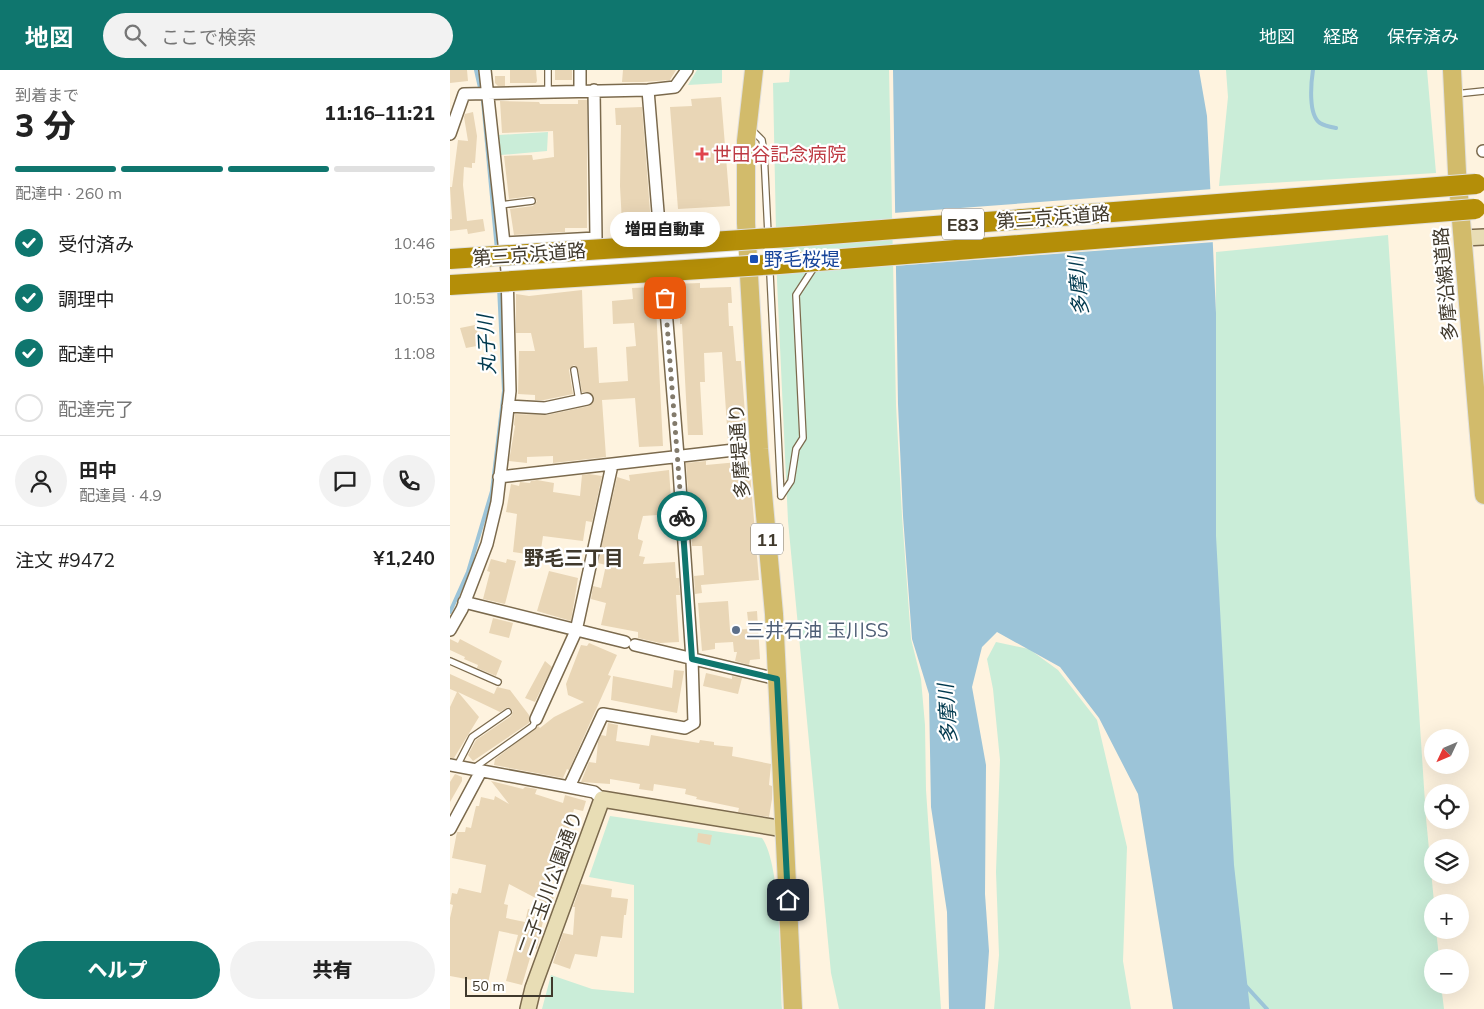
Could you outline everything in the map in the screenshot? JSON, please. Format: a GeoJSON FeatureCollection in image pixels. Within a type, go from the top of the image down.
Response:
{"type":"FeatureCollection","features":[{"type":"Feature","properties":{"kind":"highway","name":"第三京浜道路"},"geometry":{"type":"LineString","coordinates":[[450,259],[804,236],[1476,184]]}},
{"type":"Feature","properties":{"kind":"highway","name":"第三京浜道路"},"geometry":{"type":"LineString","coordinates":[[450,285],[779,264],[1475,209]]}},
{"type":"Feature","properties":{"kind":"main road","name":"多摩堤通り"},"geometry":{"type":"LineString","coordinates":[[754,70],[745,161],[747,254],[777,679],[793,1009]]}},
{"type":"Feature","properties":{"kind":"main road","name":"多摩沿線道路"},"geometry":{"type":"LineString","coordinates":[[1452,70],[1463,238],[1484,495]]}},
{"type":"Feature","properties":{"kind":"street"},"geometry":{"type":"LineString","coordinates":[[450,630],[464,602],[487,544],[499,477],[508,406],[510,326],[507,270],[486,70]]}},
{"type":"Feature","properties":{"kind":"street"},"geometry":{"type":"LineString","coordinates":[[580,70],[580,90]]}},
{"type":"Feature","properties":{"kind":"street"},"geometry":{"type":"LineString","coordinates":[[450,134],[464,94],[548,90],[648,90],[676,87],[687,70]]}},
{"type":"Feature","properties":{"kind":"street"},"geometry":{"type":"LineString","coordinates":[[505,243],[596,238],[594,90]]}},
{"type":"Feature","properties":{"kind":"street"},"geometry":{"type":"LineString","coordinates":[[570,786],[603,714],[685,728],[690,727],[694,723],[692,659],[678,456],[648,90]]}},
{"type":"Feature","properties":{"kind":"street"},"geometry":{"type":"LineString","coordinates":[[1463,238],[1484,237]]}},
{"type":"Feature","properties":{"kind":"street"},"geometry":{"type":"LineString","coordinates":[[507,270],[736,255]]}},
{"type":"Feature","properties":{"kind":"street"},"geometry":{"type":"LineString","coordinates":[[508,406],[545,408],[583,400]]}},
{"type":"Feature","properties":{"kind":"street"},"geometry":{"type":"LineString","coordinates":[[499,477],[734,450]]}},
{"type":"Feature","properties":{"kind":"street"},"geometry":{"type":"LineString","coordinates":[[536,719],[576,631],[612,465]]}},
{"type":"Feature","properties":{"kind":"street"},"geometry":{"type":"LineString","coordinates":[[464,602],[777,679]]}},
{"type":"Feature","properties":{"kind":"street"},"geometry":{"type":"LineString","coordinates":[[453,766],[570,786],[594,792],[602,799],[784,829]]}},
{"type":"Feature","properties":{"kind":"street"},"geometry":{"type":"LineString","coordinates":[[450,829],[477,770]]}},
{"type":"Feature","properties":{"kind":"street","name":"二子玉川公園通り"},"geometry":{"type":"LineString","coordinates":[[528,1009],[533,988],[602,799]]}},
{"type":"Feature","properties":{"kind":"lane"},"geometry":{"type":"LineString","coordinates":[[548,70],[548,90]]}},
{"type":"Feature","properties":{"kind":"lane"},"geometry":{"type":"LineString","coordinates":[[1453,94],[1484,91]]}},
{"type":"Feature","properties":{"kind":"lane"},"geometry":{"type":"LineString","coordinates":[[748,127],[762,140],[764,153],[781,496],[791,481],[796,449],[803,438],[796,294],[812,269]]}},
{"type":"Feature","properties":{"kind":"lane"},"geometry":{"type":"LineString","coordinates":[[500,205],[532,201]]}},
{"type":"Feature","properties":{"kind":"lane"},"geometry":{"type":"LineString","coordinates":[[574,370],[583,400]]}},
{"type":"Feature","properties":{"kind":"lane"},"geometry":{"type":"LineString","coordinates":[[450,661],[498,682]]}},
{"type":"Feature","properties":{"kind":"lane"},"geometry":{"type":"LineString","coordinates":[[453,766],[472,737],[508,712]]}},
{"type":"Feature","properties":{"kind":"lane"},"geometry":{"type":"LineString","coordinates":[[477,770],[533,726],[536,719]]}},
{"type":"Feature","properties":{"kind":"green space"},"geometry":{"type":"Polygon","coordinates":[[[697,70],[722,70],[722,83],[688,85],[697,70]]]}},
{"type":"Feature","properties":{"kind":"green space"},"geometry":{"type":"Polygon","coordinates":[[[790,70],[889,70],[896,405],[902,516],[911,639],[921,679],[925,725],[926,790],[941,1009],[839,1009],[831,973],[788,521],[777,281],[773,83],[789,82],[790,70]]]}},
{"type":"Feature","properties":{"kind":"green space"},"geometry":{"type":"Polygon","coordinates":[[[1226,70],[1427,70],[1436,173],[1219,186],[1228,97],[1226,70]]]}},
{"type":"Feature","properties":{"kind":"green space"},"geometry":{"type":"Polygon","coordinates":[[[548,132],[547,151],[501,155],[499,135],[548,132]]]}},
{"type":"Feature","properties":{"kind":"green space"},"geometry":{"type":"Polygon","coordinates":[[[1388,235],[1424,787],[1424,829],[1427,829],[1428,839],[1424,839],[1424,884],[1432,884],[1433,894],[1424,894],[1424,939],[1437,939],[1438,949],[1424,949],[1424,994],[1442,994],[1444,1009],[1249,1009],[1233,866],[1215,537],[1216,252],[1388,235]]]}},
{"type":"Feature","properties":{"kind":"green space"},"geometry":{"type":"Polygon","coordinates":[[[996,642],[1029,649],[1058,670],[1097,720],[1127,847],[1123,961],[1131,1009],[994,1009],[999,955],[996,872],[1000,760],[993,689],[987,659],[996,642]]]}},
{"type":"Feature","properties":{"kind":"green space"},"geometry":{"type":"Polygon","coordinates":[[[610,816],[762,838],[769,852],[777,894],[782,1009],[542,1009],[551,975],[592,989],[634,993],[634,885],[589,877],[610,816]]]}},
{"type":"Feature","properties":{"kind":"water","name":"多摩川"},"geometry":{"type":"Polygon","coordinates":[[[893,70],[1199,70],[1207,116],[1216,313],[1216,536],[1234,865],[1250,1009],[1173,1009],[1138,794],[1099,718],[1060,667],[997,632],[982,647],[972,687],[986,765],[985,894],[989,951],[985,1009],[949,1009],[947,912],[931,807],[929,694],[912,639],[903,516],[898,404],[893,70]]]}},
{"type":"Feature","properties":{"kind":"pier"},"geometry":{"type":"Polygon","coordinates":[[[1213,189],[1215,242],[893,266],[893,213],[1213,189]]]}},
{"type":"Feature","properties":{"kind":"building"},"geometry":{"type":"Polygon","coordinates":[[[450,70],[467,70],[468,81],[450,83],[450,70]]]}},
{"type":"Feature","properties":{"kind":"building"},"geometry":{"type":"Polygon","coordinates":[[[510,70],[536,70],[537,81],[536,83],[510,83],[510,70]]]}},
{"type":"Feature","properties":{"kind":"building"},"geometry":{"type":"Polygon","coordinates":[[[555,70],[572,70],[572,80],[555,80],[555,70]]]}},
{"type":"Feature","properties":{"kind":"building"},"geometry":{"type":"Polygon","coordinates":[[[623,70],[676,70],[670,80],[622,82],[623,70]]]}},
{"type":"Feature","properties":{"kind":"building"},"geometry":{"type":"Polygon","coordinates":[[[495,76],[505,76],[505,86],[498,86],[495,83],[495,76]]]}},
{"type":"Feature","properties":{"kind":"building"},"geometry":{"type":"Polygon","coordinates":[[[721,97],[730,206],[678,209],[670,107],[692,106],[691,99],[721,97]]]}},
{"type":"Feature","properties":{"kind":"building"},"geometry":{"type":"Polygon","coordinates":[[[578,100],[587,100],[587,228],[565,228],[565,232],[514,235],[510,209],[533,206],[537,201],[532,196],[509,199],[504,156],[532,155],[533,160],[554,157],[553,131],[502,133],[500,101],[578,104],[578,100]]]}},
{"type":"Feature","properties":{"kind":"building"},"geometry":{"type":"Polygon","coordinates":[[[642,107],[651,224],[625,227],[625,222],[622,223],[620,186],[621,125],[616,125],[615,108],[642,107]]]}},
{"type":"Feature","properties":{"kind":"building"},"geometry":{"type":"Polygon","coordinates":[[[473,112],[477,136],[475,163],[472,163],[472,168],[464,167],[463,185],[467,221],[483,219],[485,231],[468,234],[467,229],[450,231],[450,219],[452,219],[450,187],[452,187],[458,140],[468,141],[464,117],[465,114],[473,112]]]}},
{"type":"Feature","properties":{"kind":"building"},"geometry":{"type":"Polygon","coordinates":[[[700,283],[700,288],[731,287],[732,303],[728,303],[729,326],[733,326],[736,361],[741,361],[747,440],[728,441],[722,352],[704,353],[705,382],[700,382],[703,435],[688,435],[682,324],[680,324],[680,315],[674,315],[672,284],[700,283]]]}},
{"type":"Feature","properties":{"kind":"building"},"geometry":{"type":"Polygon","coordinates":[[[655,287],[663,446],[639,447],[635,398],[602,400],[606,457],[553,463],[553,456],[527,457],[527,463],[509,461],[515,426],[515,414],[547,415],[589,406],[594,398],[590,392],[582,392],[578,369],[574,365],[569,370],[573,394],[535,400],[535,395],[518,394],[519,351],[535,351],[531,333],[516,333],[516,294],[529,296],[582,290],[584,348],[597,347],[599,383],[628,381],[626,347],[636,346],[634,323],[613,324],[612,301],[633,299],[632,288],[655,287]]]}},
{"type":"Feature","properties":{"kind":"building"},"geometry":{"type":"Polygon","coordinates":[[[475,325],[482,345],[466,348],[460,328],[475,325]]]}},
{"type":"Feature","properties":{"kind":"building"},"geometry":{"type":"Polygon","coordinates":[[[706,461],[706,465],[749,461],[759,580],[701,585],[702,593],[695,594],[694,576],[704,575],[702,546],[692,546],[686,463],[706,461]]]}},
{"type":"Feature","properties":{"kind":"building"},"geometry":{"type":"Polygon","coordinates":[[[669,470],[672,514],[643,516],[638,535],[638,539],[643,541],[639,556],[645,557],[643,564],[675,562],[676,578],[679,578],[680,595],[676,595],[679,642],[660,643],[638,638],[638,632],[601,625],[606,603],[591,599],[593,586],[601,588],[606,565],[598,563],[617,477],[630,481],[629,475],[669,470]]]}},
{"type":"Feature","properties":{"kind":"building"},"geometry":{"type":"Polygon","coordinates":[[[582,475],[602,476],[592,522],[586,521],[583,541],[543,536],[540,556],[513,552],[517,514],[506,512],[511,484],[519,486],[520,482],[530,483],[537,480],[554,483],[553,492],[580,496],[582,475]]]}},
{"type":"Feature","properties":{"kind":"building"},"geometry":{"type":"Polygon","coordinates":[[[491,559],[506,563],[507,559],[516,561],[505,604],[483,599],[490,572],[487,571],[491,559]]]}},
{"type":"Feature","properties":{"kind":"building"},"geometry":{"type":"Polygon","coordinates":[[[549,571],[578,578],[571,621],[537,611],[549,571]]]}},
{"type":"Feature","properties":{"kind":"building"},"geometry":{"type":"Polygon","coordinates":[[[728,601],[730,630],[749,629],[747,612],[757,611],[760,659],[750,660],[749,665],[735,661],[737,652],[734,652],[733,642],[715,643],[715,649],[702,651],[698,603],[728,601]]]}},
{"type":"Feature","properties":{"kind":"building"},"geometry":{"type":"Polygon","coordinates":[[[493,618],[513,623],[509,638],[489,633],[493,618]]]}},
{"type":"Feature","properties":{"kind":"building"},"geometry":{"type":"Polygon","coordinates":[[[450,639],[458,643],[460,639],[502,661],[496,676],[477,668],[478,665],[450,650],[450,639]]]}},
{"type":"Feature","properties":{"kind":"building"},"geometry":{"type":"Polygon","coordinates":[[[589,643],[617,655],[608,675],[611,676],[569,770],[567,769],[563,778],[494,765],[495,759],[538,726],[540,728],[554,717],[584,702],[568,695],[566,684],[581,645],[587,646],[589,643]]]}},
{"type":"Feature","properties":{"kind":"building"},"geometry":{"type":"Polygon","coordinates":[[[545,661],[552,667],[535,702],[525,698],[545,661]]]}},
{"type":"Feature","properties":{"kind":"building"},"geometry":{"type":"Polygon","coordinates":[[[674,670],[684,671],[677,713],[611,700],[613,676],[672,688],[674,670]]]}},
{"type":"Feature","properties":{"kind":"building"},"geometry":{"type":"Polygon","coordinates":[[[706,673],[732,679],[732,676],[742,678],[738,694],[703,686],[706,673]]]}},
{"type":"Feature","properties":{"kind":"building"},"geometry":{"type":"Polygon","coordinates":[[[450,674],[494,694],[497,687],[510,690],[529,715],[529,723],[473,761],[468,755],[476,740],[511,716],[513,711],[508,707],[500,712],[458,692],[479,717],[454,758],[450,758],[450,707],[457,692],[450,689],[450,674]]]}},
{"type":"Feature","properties":{"kind":"building"},"geometry":{"type":"Polygon","coordinates":[[[608,723],[618,725],[616,741],[649,746],[651,735],[699,743],[700,740],[714,742],[714,745],[733,747],[732,756],[771,764],[769,785],[772,786],[772,799],[769,817],[738,812],[739,808],[696,799],[697,797],[685,794],[686,789],[654,784],[653,791],[639,789],[640,784],[610,779],[610,784],[581,782],[589,762],[596,763],[598,742],[601,735],[606,736],[608,723]]]}},
{"type":"Feature","properties":{"kind":"building"},"geometry":{"type":"Polygon","coordinates":[[[455,774],[462,777],[462,781],[450,802],[450,782],[455,774]]]}},
{"type":"Feature","properties":{"kind":"building"},"geometry":{"type":"Polygon","coordinates":[[[491,781],[523,789],[525,787],[537,789],[535,794],[563,803],[565,795],[586,801],[583,811],[574,809],[565,845],[568,846],[565,855],[567,856],[565,863],[567,864],[563,874],[555,871],[548,887],[555,890],[553,900],[548,898],[547,904],[509,884],[504,904],[508,905],[506,918],[525,922],[528,909],[545,912],[537,949],[533,948],[522,985],[506,981],[518,935],[499,931],[488,983],[450,976],[450,918],[453,905],[450,904],[452,893],[457,894],[459,888],[481,893],[486,865],[452,858],[457,832],[465,832],[466,827],[471,828],[476,806],[479,806],[481,797],[494,800],[495,796],[509,804],[491,781]]]}},
{"type":"Feature","properties":{"kind":"building"},"geometry":{"type":"Polygon","coordinates":[[[698,833],[712,835],[710,845],[697,842],[698,833]]]}},
{"type":"Feature","properties":{"kind":"building"},"geometry":{"type":"Polygon","coordinates":[[[581,884],[612,889],[611,897],[628,899],[626,915],[624,915],[622,938],[601,936],[597,957],[575,954],[570,969],[553,963],[563,933],[573,935],[575,907],[573,907],[581,884]]]}},
{"type":"Feature","properties":{"kind":"waterway","name":"丸子川"},"geometry":{"type":"LineString","coordinates":[[476,70],[483,101],[497,250]]}},
{"type":"Feature","properties":{"kind":"waterway"},"geometry":{"type":"LineString","coordinates":[[1313,70],[1311,98],[1316,119],[1326,126],[1336,128]]}},
{"type":"Feature","properties":{"kind":"waterway","name":"丸子川"},"geometry":{"type":"LineString","coordinates":[[450,612],[468,572],[492,491],[504,391],[499,287]]}},
{"type":"Feature","properties":{"kind":"waterway"},"geometry":{"type":"LineString","coordinates":[[1245,985],[1267,1009]]}},
{"type":"Feature","properties":{"kind":"way so far"},"geometry":{"type":"LineString","coordinates":[[665,298],[682,516]]}},
{"type":"Feature","properties":{"kind":"place","name":"世田谷記念病院"},"geometry":{"type":"Point","coordinates":[702,154]}},
{"type":"Feature","properties":{"kind":"place","name":"野毛桜堤"},"geometry":{"type":"Point","coordinates":[754,259]}},
{"type":"Feature","properties":{"kind":"place","name":"増田自動車"},"geometry":{"type":"Point","coordinates":[665,298]}},
{"type":"Feature","properties":{"kind":"place","name":"三井石油 玉川SS"},"geometry":{"type":"Point","coordinates":[736,630]}},
{"type":"Feature","properties":{"kind":"district","name":"野毛三丁目"},"geometry":{"type":"Point","coordinates":[574,557]}},
{"type":"Feature","properties":{"kind":"route"},"geometry":{"type":"LineString","coordinates":[[682,516],[692,659],[777,679],[778,742],[788,900]]}}]}
